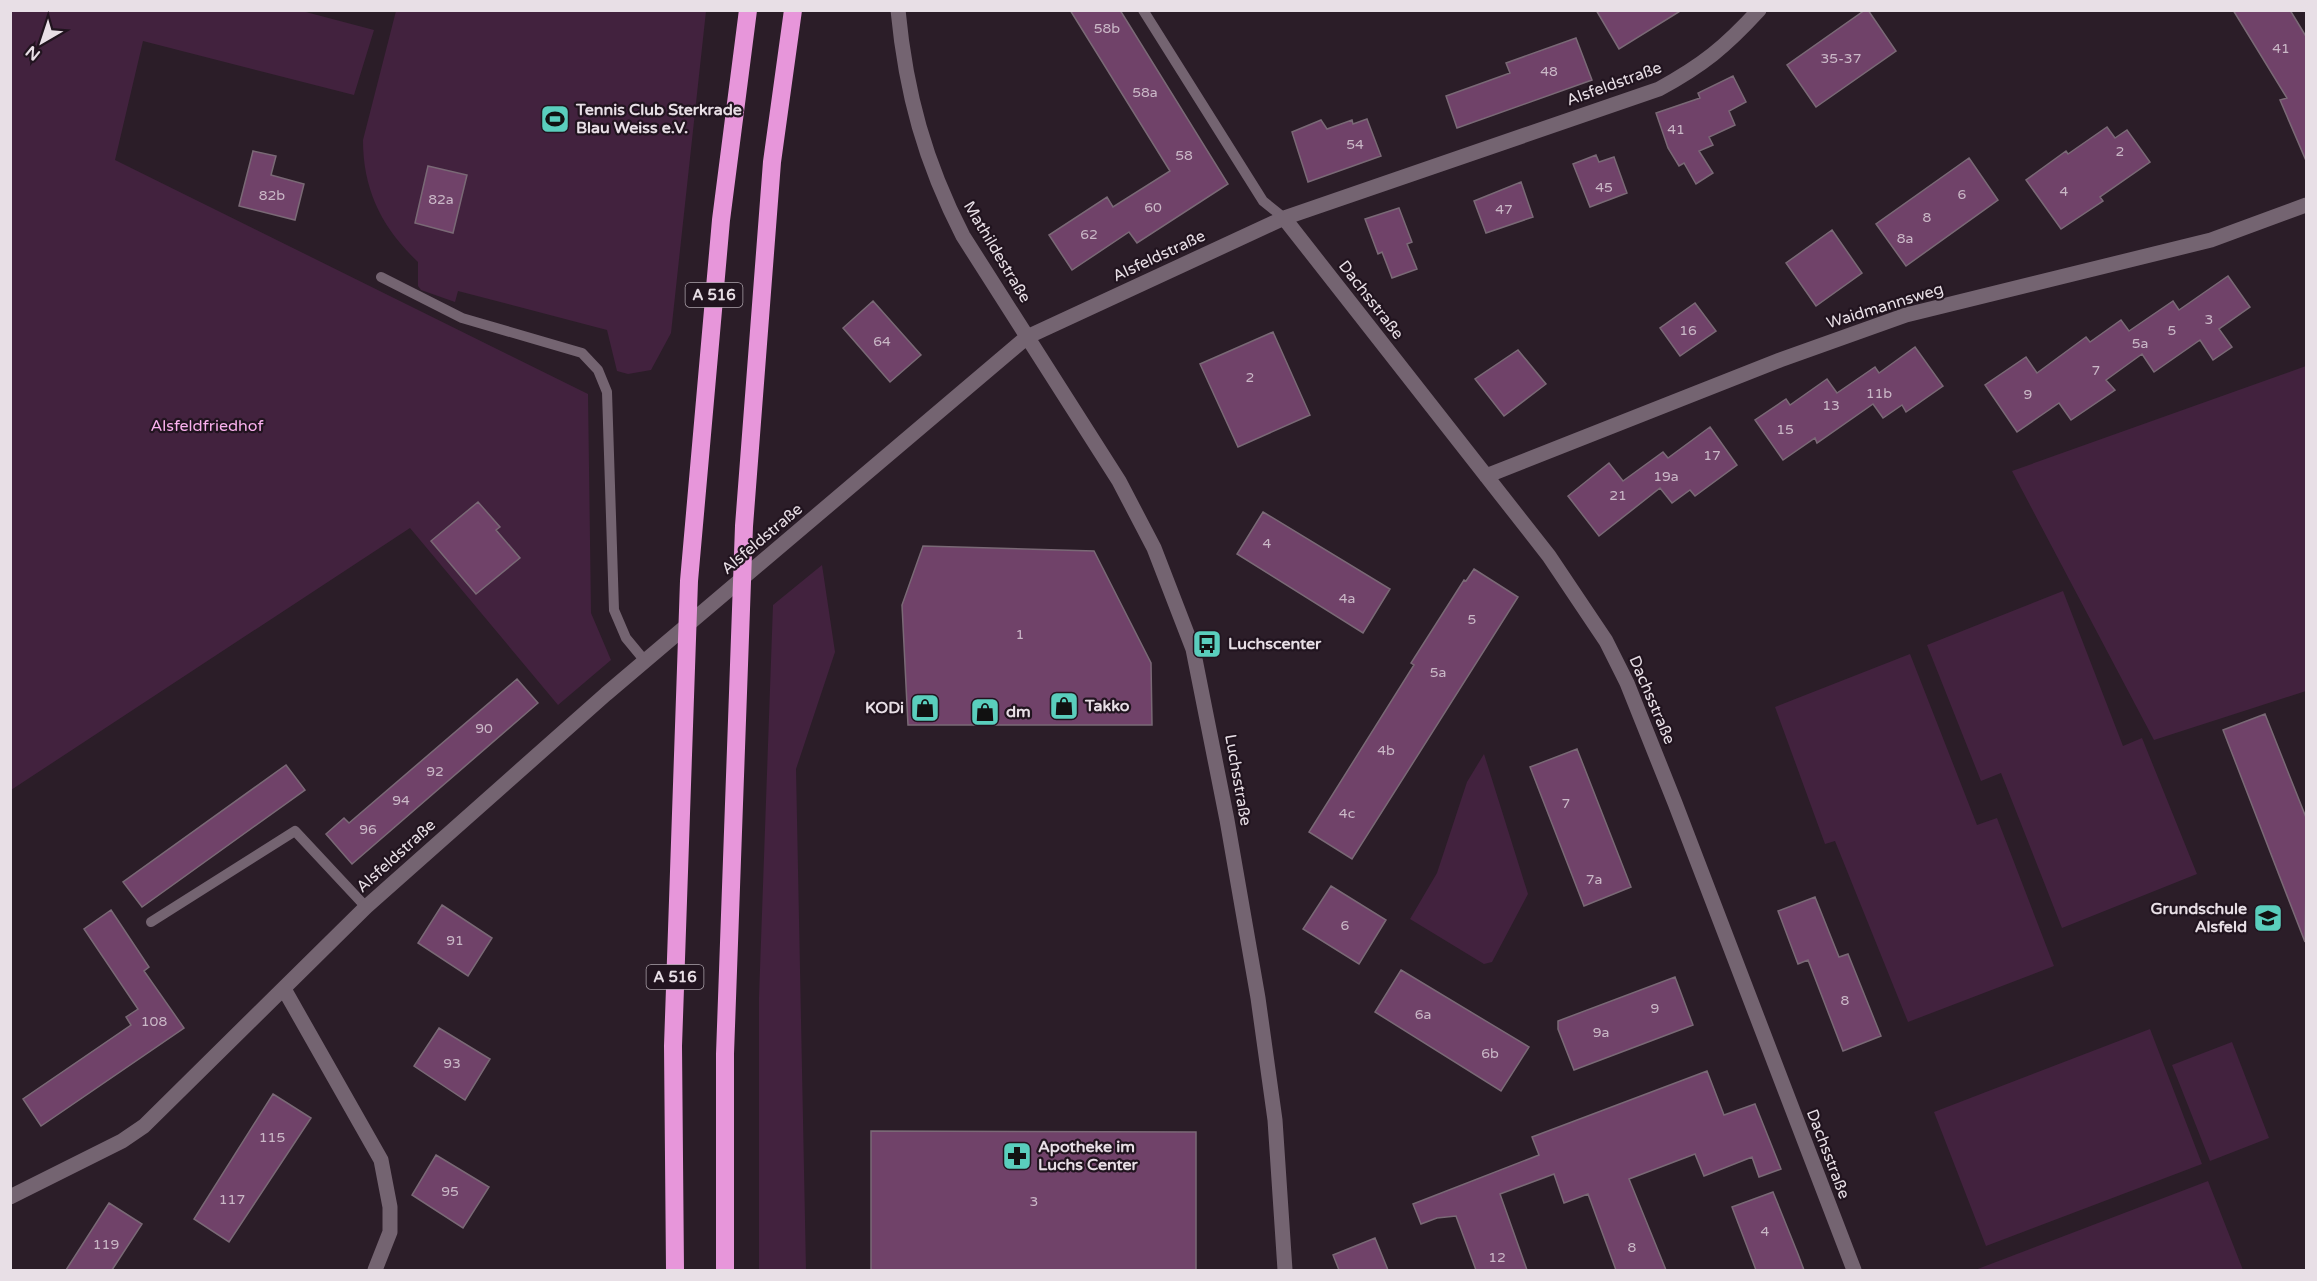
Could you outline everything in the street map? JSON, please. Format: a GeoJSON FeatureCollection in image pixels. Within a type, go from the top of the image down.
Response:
{"type":"FeatureCollection","features":[{"type":"Feature","properties":{"kind":"highway","name":"A 516"},"geometry":{"type":"LineString","coordinates":[[675,1270],[673,1046],[689,581],[721,220],[748,10]]}},
{"type":"Feature","properties":{"kind":"highway","name":"A 516"},"geometry":{"type":"LineString","coordinates":[[725,1270],[725,1054],[744,526],[772,162],[793,10]]}},
{"type":"Feature","properties":{"kind":"street","name":"Mathildestraße"},"geometry":{"type":"LineString","coordinates":[[898,10],[910,100],[925,151],[942,195],[963,236],[1028,337]]}},
{"type":"Feature","properties":{"kind":"street","name":"Alsfeldstraße"},"geometry":{"type":"LineString","coordinates":[[10,1197],[122,1141],[144,1126],[366,907],[645,661],[1028,337],[1284,218],[1659,89],[1699,68],[1726,46],[1759,10]]}},
{"type":"Feature","properties":{"kind":"street","name":"Waidmannsweg"},"geometry":{"type":"LineString","coordinates":[[1486,476],[1768,364],[1906,315],[2211,240],[2307,205]]}},
{"type":"Feature","properties":{"kind":"street","name":"Dachsstraße"},"geometry":{"type":"LineString","coordinates":[[1284,218],[1574,591],[1606,641],[1627,684],[1854,1270]]}},
{"type":"Feature","properties":{"kind":"street","name":"Luchsstraße"},"geometry":{"type":"LineString","coordinates":[[1028,337],[1119,481],[1154,548],[1193,649],[1225,808],[1258,998],[1277,1140],[1286,1270]]}},
{"type":"Feature","properties":{"kind":"street"},"geometry":{"type":"LineString","coordinates":[[284,989],[381,1160],[390,1207],[390,1232],[375,1270]]}},
{"type":"Feature","properties":{"kind":"lane"},"geometry":{"type":"LineString","coordinates":[[1143,10],[1263,201],[1284,218]]}},
{"type":"Feature","properties":{"kind":"lane"},"geometry":{"type":"LineString","coordinates":[[381,277],[462,318],[582,353],[598,370],[607,392],[614,610],[626,638],[645,661]]}},
{"type":"Feature","properties":{"kind":"lane"},"geometry":{"type":"LineString","coordinates":[[151,922],[295,831],[366,907]]}},
{"type":"Feature","properties":{"kind":"green space","name":"Alsfeldfriedhof"},"geometry":{"type":"Polygon","coordinates":[[[11,11],[302,11],[374,30],[354,95],[143,41],[115,160],[588,394],[591,613],[611,660],[558,705],[410,528],[11,790],[11,11]]]}},
{"type":"Feature","properties":{"kind":"green space","name":"Tennis Club Sterkrade Blau Weiss e.V."},"geometry":{"type":"Polygon","coordinates":[[[396,11],[706,11],[671,333],[651,370],[628,374],[617,371],[607,330],[458,291],[455,302],[421,290],[418,286],[418,262],[394,236],[377,207],[371,192],[364,158],[363,140],[396,11]]]}},
{"type":"Feature","properties":{"kind":"green space"},"geometry":{"type":"Polygon","coordinates":[[[2306,366],[2306,691],[2154,740],[2012,471],[2306,366]]]}},
{"type":"Feature","properties":{"kind":"green space"},"geometry":{"type":"Polygon","coordinates":[[[822,565],[835,652],[796,769],[806,1270],[759,1270],[759,997],[773,605],[822,565]]]}},
{"type":"Feature","properties":{"kind":"green space"},"geometry":{"type":"Polygon","coordinates":[[[2063,591],[2123,746],[2142,738],[2197,874],[2062,928],[2001,773],[1981,781],[1927,645],[2063,591]]]}},
{"type":"Feature","properties":{"kind":"green space"},"geometry":{"type":"Polygon","coordinates":[[[1910,654],[1977,825],[1997,818],[2054,966],[1908,1022],[1835,841],[1825,844],[1775,707],[1910,654]]]}},
{"type":"Feature","properties":{"kind":"green space"},"geometry":{"type":"Polygon","coordinates":[[[1484,754],[1528,894],[1492,962],[1484,964],[1410,919],[1437,873],[1467,782],[1484,754]]]}},
{"type":"Feature","properties":{"kind":"green space"},"geometry":{"type":"Polygon","coordinates":[[[2150,1029],[2202,1164],[1986,1246],[1934,1112],[2150,1029]]]}},
{"type":"Feature","properties":{"kind":"green space"},"geometry":{"type":"Polygon","coordinates":[[[2232,1042],[2269,1138],[2210,1161],[2172,1065],[2232,1042]]]}},
{"type":"Feature","properties":{"kind":"green space"},"geometry":{"type":"Polygon","coordinates":[[[2208,1181],[2243,1270],[1975,1270],[2208,1181]]]}},
{"type":"Feature","properties":{"kind":"building"},"geometry":{"type":"Polygon","coordinates":[[[1070,10],[1120,10],[1228,184],[1137,243],[1129,232],[1072,270],[1049,235],[1107,197],[1113,207],[1170,171],[1070,10]]]}},
{"type":"Feature","properties":{"kind":"building"},"geometry":{"type":"Polygon","coordinates":[[[1596,10],[1682,10],[1619,49],[1596,10]]]}},
{"type":"Feature","properties":{"kind":"building"},"geometry":{"type":"Polygon","coordinates":[[[1868,10],[1896,51],[1816,107],[1787,65],[1868,10]]]}},
{"type":"Feature","properties":{"kind":"building"},"geometry":{"type":"Polygon","coordinates":[[[2233,10],[2290,10],[2307,38],[2307,163],[2280,100],[2287,98],[2233,10]]]}},
{"type":"Feature","properties":{"kind":"building"},"geometry":{"type":"Polygon","coordinates":[[[1576,38],[1592,80],[1457,128],[1446,96],[1510,73],[1506,63],[1576,38]]]}},
{"type":"Feature","properties":{"kind":"building"},"geometry":{"type":"Polygon","coordinates":[[[1733,76],[1746,102],[1729,111],[1735,125],[1709,137],[1713,145],[1699,151],[1713,173],[1696,184],[1684,163],[1679,166],[1668,148],[1656,113],[1700,98],[1698,93],[1733,76]]]}},
{"type":"Feature","properties":{"kind":"building"},"geometry":{"type":"Polygon","coordinates":[[[1367,119],[1381,156],[1308,182],[1292,132],[1321,120],[1327,129],[1352,120],[1353,124],[1367,119]]]}},
{"type":"Feature","properties":{"kind":"building"},"geometry":{"type":"Polygon","coordinates":[[[2107,127],[2115,138],[2127,130],[2150,162],[2100,197],[2103,201],[2061,229],[2026,180],[2066,151],[2068,154],[2107,127]]]}},
{"type":"Feature","properties":{"kind":"building"},"geometry":{"type":"Polygon","coordinates":[[[253,151],[276,156],[271,175],[304,184],[295,220],[239,206],[253,151]]]}},
{"type":"Feature","properties":{"kind":"building"},"geometry":{"type":"Polygon","coordinates":[[[1596,155],[1599,162],[1614,157],[1627,193],[1590,207],[1573,164],[1596,155]]]}},
{"type":"Feature","properties":{"kind":"building"},"geometry":{"type":"Polygon","coordinates":[[[1969,158],[1998,200],[1906,266],[1876,224],[1969,158]]]}},
{"type":"Feature","properties":{"kind":"building"},"geometry":{"type":"Polygon","coordinates":[[[428,166],[467,175],[453,233],[415,223],[428,166]]]}},
{"type":"Feature","properties":{"kind":"building"},"geometry":{"type":"Polygon","coordinates":[[[1521,182],[1533,217],[1486,233],[1474,201],[1521,182]]]}},
{"type":"Feature","properties":{"kind":"building"},"geometry":{"type":"Polygon","coordinates":[[[1399,208],[1412,242],[1407,244],[1417,269],[1392,278],[1382,252],[1378,254],[1365,219],[1399,208]]]}},
{"type":"Feature","properties":{"kind":"building"},"geometry":{"type":"Polygon","coordinates":[[[1832,230],[1862,273],[1816,306],[1786,263],[1832,230]]]}},
{"type":"Feature","properties":{"kind":"building"},"geometry":{"type":"Polygon","coordinates":[[[2228,276],[2250,307],[2219,329],[2232,347],[2213,360],[2200,340],[2154,372],[2142,354],[2106,380],[2115,390],[2071,420],[2059,403],[2017,432],[1985,385],[2026,357],[2037,373],[2086,337],[2090,342],[2121,320],[2129,331],[2173,301],[2179,310],[2228,276]]]}},
{"type":"Feature","properties":{"kind":"building"},"geometry":{"type":"Polygon","coordinates":[[[873,301],[921,355],[890,382],[843,328],[873,301]]]}},
{"type":"Feature","properties":{"kind":"building"},"geometry":{"type":"Polygon","coordinates":[[[1695,303],[1716,331],[1680,356],[1660,328],[1695,303]]]}},
{"type":"Feature","properties":{"kind":"building"},"geometry":{"type":"Polygon","coordinates":[[[1273,332],[1310,415],[1238,447],[1200,364],[1273,332]]]}},
{"type":"Feature","properties":{"kind":"building"},"geometry":{"type":"Polygon","coordinates":[[[1915,347],[1943,386],[1906,412],[1902,405],[1883,418],[1873,404],[1817,443],[1815,438],[1783,460],[1755,420],[1786,399],[1790,405],[1827,379],[1837,393],[1875,367],[1879,373],[1915,347]]]}},
{"type":"Feature","properties":{"kind":"building"},"geometry":{"type":"Polygon","coordinates":[[[1518,350],[1546,384],[1504,416],[1475,379],[1518,350]]]}},
{"type":"Feature","properties":{"kind":"building"},"geometry":{"type":"Polygon","coordinates":[[[1710,427],[1737,465],[1695,496],[1690,490],[1672,503],[1660,488],[1599,536],[1568,496],[1609,463],[1623,481],[1663,452],[1668,458],[1710,427]]]}},
{"type":"Feature","properties":{"kind":"building"},"geometry":{"type":"Polygon","coordinates":[[[478,502],[500,527],[496,530],[520,558],[476,594],[431,541],[478,502]]]}},
{"type":"Feature","properties":{"kind":"building"},"geometry":{"type":"Polygon","coordinates":[[[1263,512],[1390,589],[1363,633],[1237,554],[1263,512]]]}},
{"type":"Feature","properties":{"kind":"building"},"geometry":{"type":"Polygon","coordinates":[[[923,546],[1094,551],[1151,663],[1152,725],[908,725],[902,605],[923,546]]]}},
{"type":"Feature","properties":{"kind":"building"},"geometry":{"type":"Polygon","coordinates":[[[1474,569],[1518,597],[1352,859],[1309,832],[1414,665],[1411,663],[1464,580],[1466,581],[1474,569]]]}},
{"type":"Feature","properties":{"kind":"building"},"geometry":{"type":"Polygon","coordinates":[[[517,679],[538,703],[352,864],[326,834],[344,818],[349,823],[517,679]]]}},
{"type":"Feature","properties":{"kind":"building"},"geometry":{"type":"Polygon","coordinates":[[[2265,714],[2307,820],[2305,942],[2223,730],[2265,714]]]}},
{"type":"Feature","properties":{"kind":"building"},"geometry":{"type":"Polygon","coordinates":[[[1577,749],[1631,887],[1584,906],[1530,767],[1577,749]]]}},
{"type":"Feature","properties":{"kind":"building"},"geometry":{"type":"Polygon","coordinates":[[[286,765],[305,790],[142,907],[123,882],[286,765]]]}},
{"type":"Feature","properties":{"kind":"building"},"geometry":{"type":"Polygon","coordinates":[[[1331,886],[1386,920],[1359,964],[1303,929],[1331,886]]]}},
{"type":"Feature","properties":{"kind":"building"},"geometry":{"type":"Polygon","coordinates":[[[1815,897],[1839,957],[1848,954],[1881,1036],[1843,1051],[1808,960],[1798,964],[1778,911],[1815,897]]]}},
{"type":"Feature","properties":{"kind":"building"},"geometry":{"type":"Polygon","coordinates":[[[442,905],[492,938],[468,976],[418,943],[442,905]]]}},
{"type":"Feature","properties":{"kind":"building"},"geometry":{"type":"Polygon","coordinates":[[[111,910],[149,967],[144,971],[184,1028],[41,1126],[23,1099],[131,1025],[126,1017],[138,1009],[84,929],[111,910]]]}},
{"type":"Feature","properties":{"kind":"building"},"geometry":{"type":"Polygon","coordinates":[[[1401,970],[1529,1047],[1501,1091],[1375,1012],[1401,970]]]}},
{"type":"Feature","properties":{"kind":"building"},"geometry":{"type":"Polygon","coordinates":[[[1675,977],[1693,1025],[1574,1070],[1558,1029],[1558,1021],[1675,977]]]}},
{"type":"Feature","properties":{"kind":"building"},"geometry":{"type":"Polygon","coordinates":[[[439,1028],[490,1059],[465,1100],[414,1066],[439,1028]]]}},
{"type":"Feature","properties":{"kind":"building"},"geometry":{"type":"Polygon","coordinates":[[[1707,1071],[1724,1115],[1755,1104],[1781,1169],[1759,1177],[1752,1157],[1704,1176],[1695,1154],[1629,1179],[1666,1270],[1616,1270],[1588,1194],[1564,1203],[1554,1174],[1500,1194],[1527,1270],[1476,1270],[1456,1216],[1437,1218],[1421,1224],[1413,1204],[1539,1155],[1532,1137],[1707,1071]]]}},
{"type":"Feature","properties":{"kind":"building"},"geometry":{"type":"Polygon","coordinates":[[[273,1094],[311,1118],[229,1242],[194,1219],[273,1094]]]}},
{"type":"Feature","properties":{"kind":"building"},"geometry":{"type":"Polygon","coordinates":[[[871,1131],[1196,1132],[1196,1270],[871,1270],[871,1131]]]}},
{"type":"Feature","properties":{"kind":"building"},"geometry":{"type":"Polygon","coordinates":[[[436,1155],[489,1187],[463,1228],[412,1195],[436,1155]]]}},
{"type":"Feature","properties":{"kind":"building"},"geometry":{"type":"Polygon","coordinates":[[[1773,1192],[1804,1270],[1756,1270],[1732,1207],[1773,1192]]]}},
{"type":"Feature","properties":{"kind":"building"},"geometry":{"type":"Polygon","coordinates":[[[109,1203],[142,1224],[112,1270],[66,1270],[109,1203]]]}},
{"type":"Feature","properties":{"kind":"building"},"geometry":{"type":"Polygon","coordinates":[[[1375,1238],[1388,1270],[1339,1270],[1333,1255],[1375,1238]]]}},
{"type":"Feature","properties":{"kind":"place","name":"Tennis Club Sterkrade Blau Weiss e.V."},"geometry":{"type":"Point","coordinates":[555,119]}},
{"type":"Feature","properties":{"kind":"place","name":"Luchscenter"},"geometry":{"type":"Point","coordinates":[1207,644]}},
{"type":"Feature","properties":{"kind":"place","name":"Takko"},"geometry":{"type":"Point","coordinates":[1064,706]}},
{"type":"Feature","properties":{"kind":"place","name":"KODi"},"geometry":{"type":"Point","coordinates":[925,708]}},
{"type":"Feature","properties":{"kind":"place","name":"dm"},"geometry":{"type":"Point","coordinates":[985,712]}},
{"type":"Feature","properties":{"kind":"place","name":"Grundschule Alsfeld"},"geometry":{"type":"Point","coordinates":[2268,918]}},
{"type":"Feature","properties":{"kind":"place","name":"Apotheke im Luchs Center"},"geometry":{"type":"Point","coordinates":[1017,1156]}}]}
